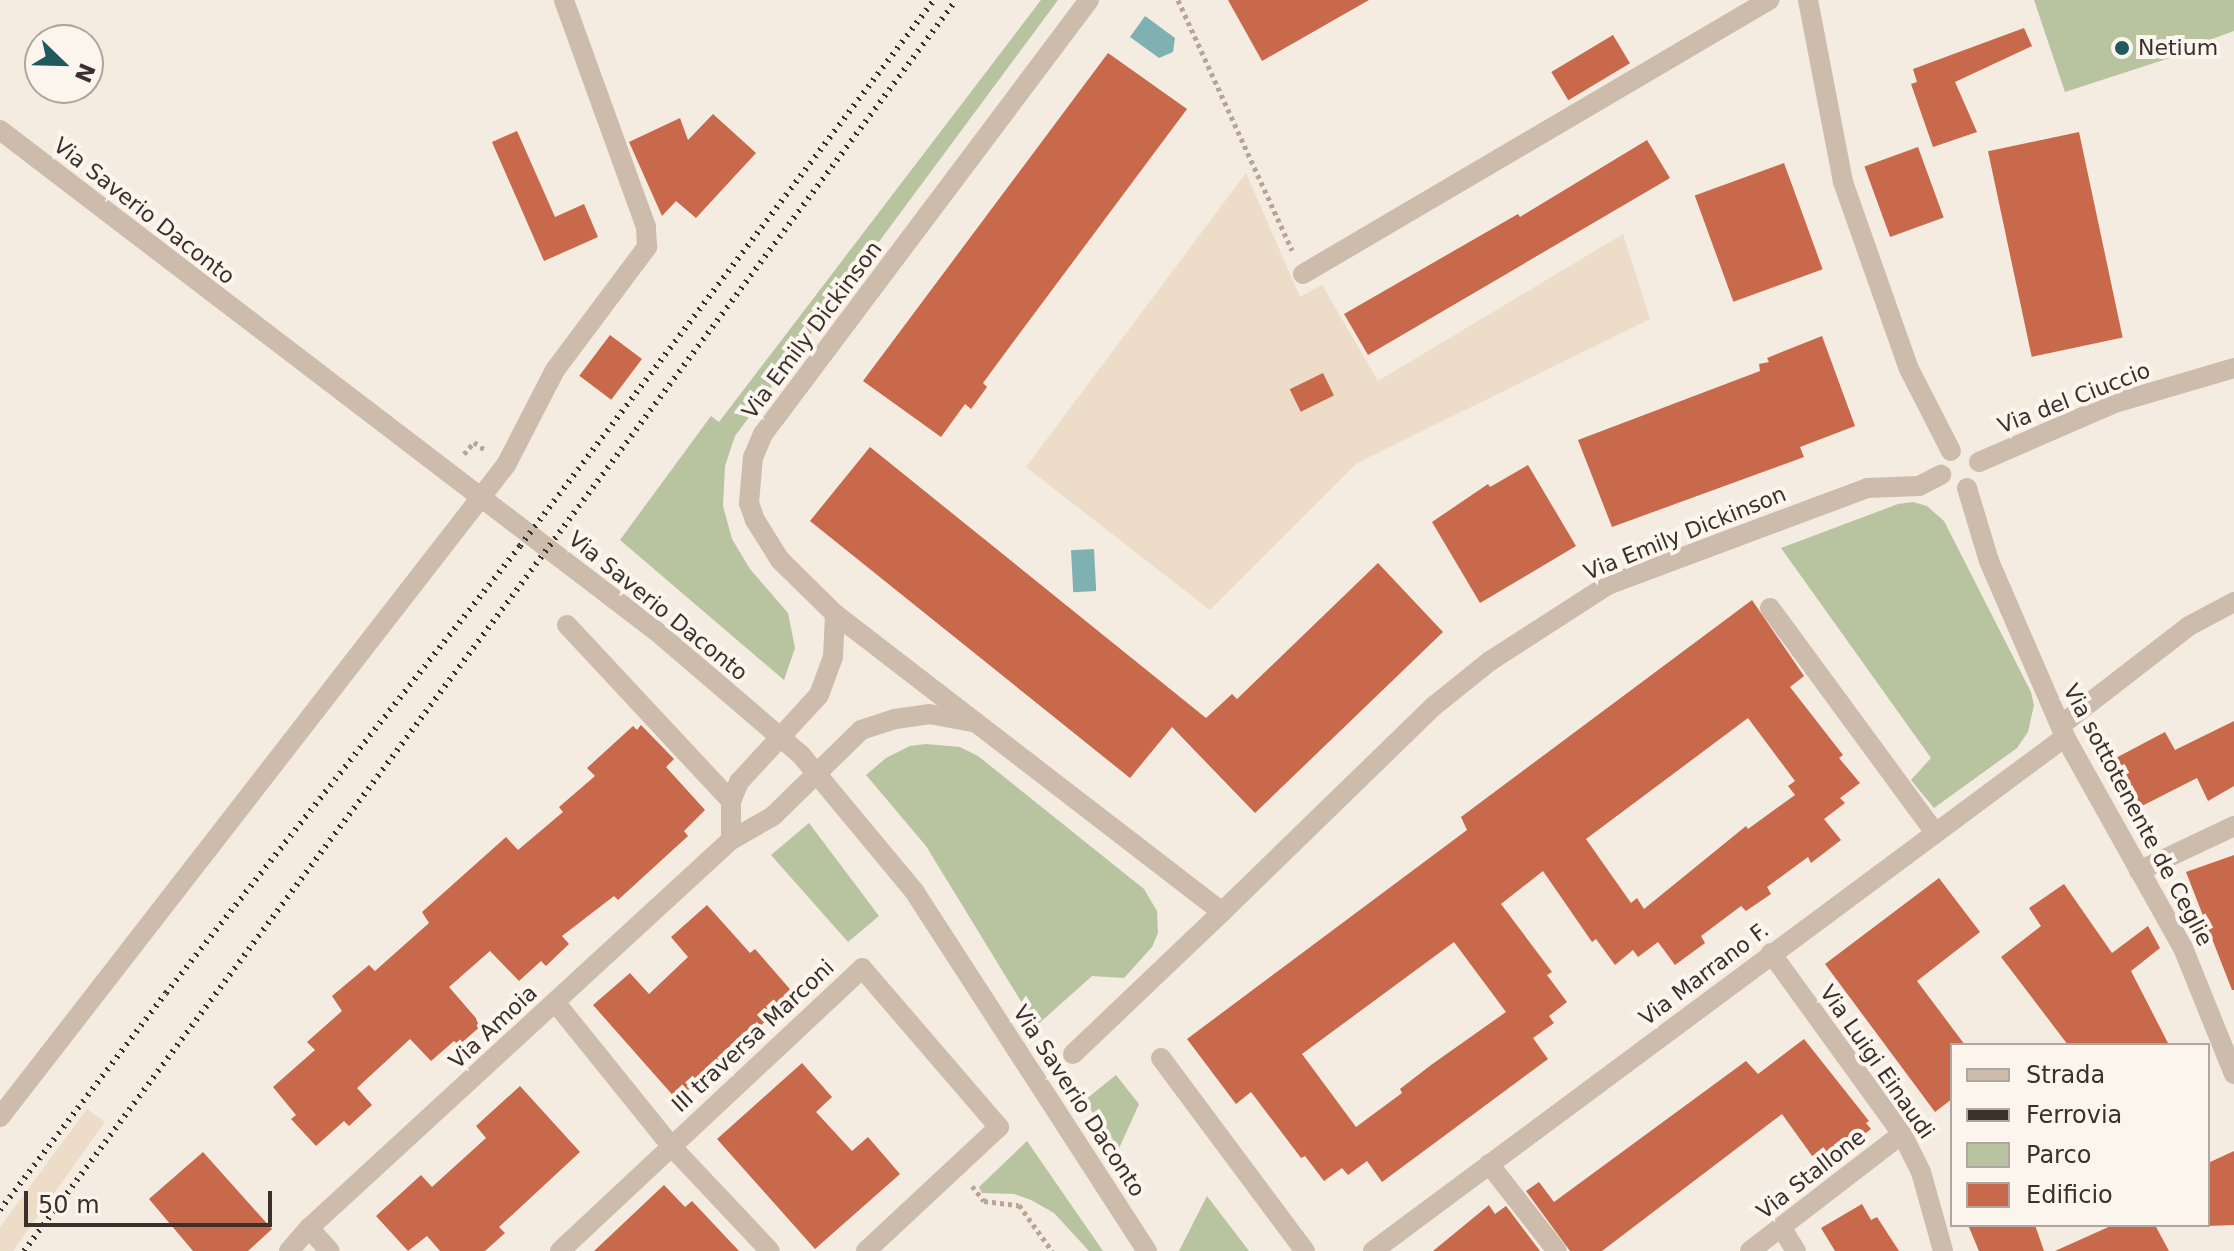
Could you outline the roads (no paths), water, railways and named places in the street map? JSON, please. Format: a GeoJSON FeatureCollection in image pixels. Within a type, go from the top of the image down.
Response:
{"type":"FeatureCollection","features":[{"type":"Feature","properties":{"kind":"street"},"geometry":{"type":"LineString","coordinates":[[0,1117],[506,465],[555,370],[647,247],[646,227],[564,0]]}},
{"type":"Feature","properties":{"kind":"street","name":"Via Emily Dickinson"},"geometry":{"type":"LineString","coordinates":[[1089,0],[763,434],[753,457],[748,483],[755,520],[780,560],[835,614],[1222,912]]}},
{"type":"Feature","properties":{"kind":"street"},"geometry":{"type":"LineString","coordinates":[[1303,274],[1769,0]]}},
{"type":"Feature","properties":{"kind":"street"},"geometry":{"type":"LineString","coordinates":[[1808,0],[1843,182],[1909,369],[1951,451]]}},
{"type":"Feature","properties":{"kind":"street","name":"Via Saverio Daconto"},"geometry":{"type":"LineString","coordinates":[[0,130],[656,631],[801,755],[914,891],[1147,1251]]}},
{"type":"Feature","properties":{"kind":"street","name":"Via del Ciuccio"},"geometry":{"type":"LineString","coordinates":[[1979,462],[2115,403],[2234,368]]}},
{"type":"Feature","properties":{"kind":"street"},"geometry":{"type":"LineString","coordinates":[[1964,449],[1979,462],[1979,474],[1967,488],[1954,488],[1941,475],[1941,463],[1951,451],[1964,449]]}},
{"type":"Feature","properties":{"kind":"street","name":"Via Emily Dickinson"},"geometry":{"type":"LineString","coordinates":[[1073,1054],[1434,706],[1490,661],[1596,592],[1867,488],[1919,486],[1941,475]]}},
{"type":"Feature","properties":{"kind":"street","name":"Via sottotenente de Ceglie"},"geometry":{"type":"LineString","coordinates":[[1967,488],[1989,561],[2063,731],[2183,948],[2234,1074]]}},
{"type":"Feature","properties":{"kind":"street","name":"Via Marrano F."},"geometry":{"type":"LineString","coordinates":[[1373,1251],[1935,833],[2189,626],[2234,602]]}},
{"type":"Feature","properties":{"kind":"street"},"geometry":{"type":"LineString","coordinates":[[1770,608],[1935,833]]}},
{"type":"Feature","properties":{"kind":"street"},"geometry":{"type":"LineString","coordinates":[[731,840],[731,801],[739,782],[819,695],[833,657],[835,614]]}},
{"type":"Feature","properties":{"kind":"street"},"geometry":{"type":"LineString","coordinates":[[567,625],[731,801]]}},
{"type":"Feature","properties":{"kind":"street","name":"Via Amoia"},"geometry":{"type":"LineString","coordinates":[[289,1251],[309,1228],[731,840],[773,816],[861,730],[895,719],[929,714],[980,725]]}},
{"type":"Feature","properties":{"kind":"street"},"geometry":{"type":"LineString","coordinates":[[2139,871],[2234,826]]}},
{"type":"Feature","properties":{"kind":"street","name":"Via Luigi Einaudi"},"geometry":{"type":"LineString","coordinates":[[1771,953],[1902,1134],[1921,1172],[1943,1251]]}},
{"type":"Feature","properties":{"kind":"street","name":"III traversa Marconi"},"geometry":{"type":"LineString","coordinates":[[560,1251],[862,968],[999,1127],[866,1251]]}},
{"type":"Feature","properties":{"kind":"street"},"geometry":{"type":"LineString","coordinates":[[555,1002],[671,1146],[770,1251]]}},
{"type":"Feature","properties":{"kind":"street"},"geometry":{"type":"LineString","coordinates":[[1161,1058],[1305,1251]]}},
{"type":"Feature","properties":{"kind":"street","name":"Via Stallone"},"geometry":{"type":"LineString","coordinates":[[1750,1251],[1902,1134]]}},
{"type":"Feature","properties":{"kind":"street"},"geometry":{"type":"LineString","coordinates":[[1489,1164],[1557,1251]]}},
{"type":"Feature","properties":{"kind":"street"},"geometry":{"type":"LineString","coordinates":[[1781,1227],[1796,1251]]}},
{"type":"Feature","properties":{"kind":"street"},"geometry":{"type":"LineString","coordinates":[[309,1228],[330,1251]]}},
{"type":"Feature","properties":{"kind":"water"},"geometry":{"type":"Polygon","coordinates":[[[1145,16],[1175,38],[1173,52],[1159,58],[1130,37],[1145,16]]]}},
{"type":"Feature","properties":{"kind":"water"},"geometry":{"type":"Polygon","coordinates":[[[1094,549],[1096,591],[1073,592],[1071,550],[1094,549]]]}},
{"type":"Feature","properties":{"kind":"railway"},"geometry":{"type":"LineString","coordinates":[[0,1210],[166,993],[520,546],[934,0]]}},
{"type":"Feature","properties":{"kind":"railway"},"geometry":{"type":"LineString","coordinates":[[24,1251],[956,0]]}},
{"type":"Feature","properties":{"kind":"place","name":"Netium"},"geometry":{"type":"Point","coordinates":[2122,48]}}]}
